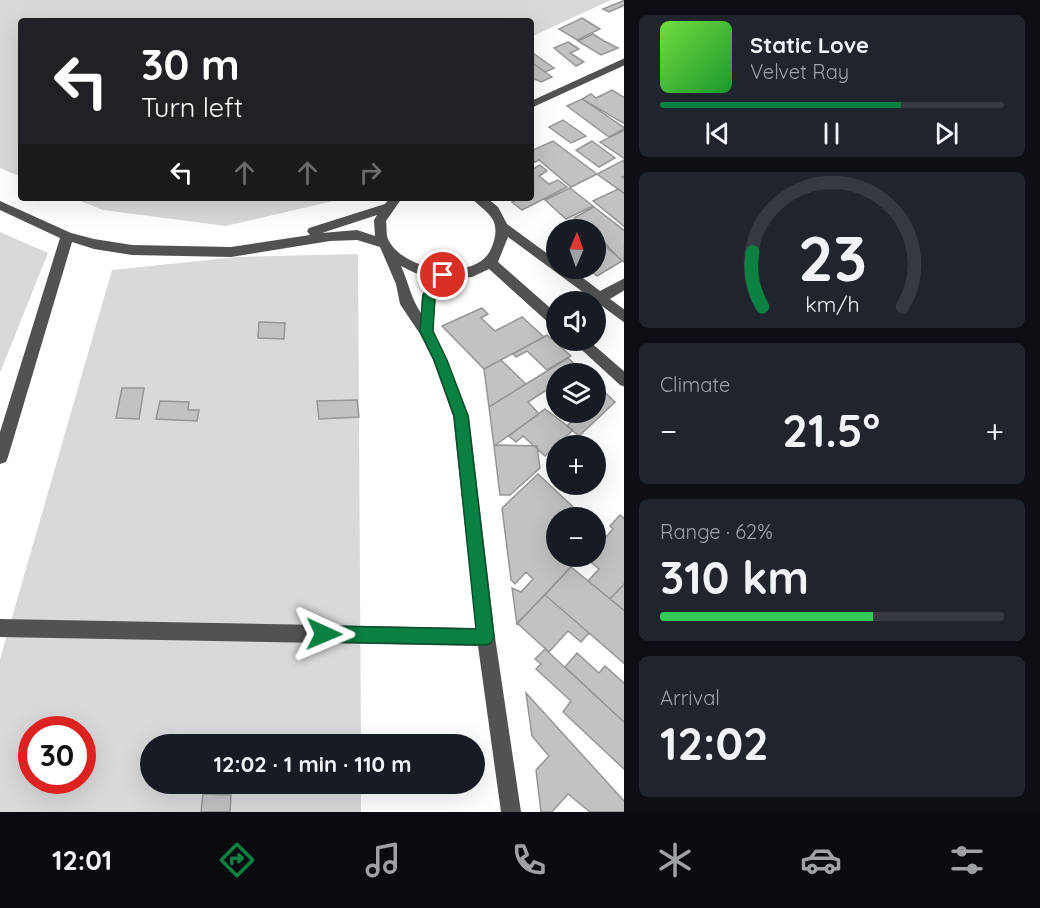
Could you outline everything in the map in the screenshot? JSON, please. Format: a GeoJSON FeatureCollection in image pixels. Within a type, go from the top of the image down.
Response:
{"type":"FeatureCollection","features":[{"type":"Feature","properties":{"kind":"street"},"geometry":{"type":"LineString","coordinates":[[534,104],[624,61]]}},
{"type":"Feature","properties":{"kind":"street"},"geometry":{"type":"LineString","coordinates":[[267,245],[384,208],[392,201]]}},
{"type":"Feature","properties":{"kind":"street"},"geometry":{"type":"LineString","coordinates":[[483,201],[495,212],[503,227],[546,259]]}},
{"type":"Feature","properties":{"kind":"street"},"geometry":{"type":"LineString","coordinates":[[0,205],[67,236],[94,244],[132,250],[231,252],[330,236],[357,235],[385,247],[415,268],[441,276],[463,274],[491,263],[501,249],[503,227]]}},
{"type":"Feature","properties":{"kind":"street"},"geometry":{"type":"LineString","coordinates":[[384,208],[378,225],[385,247],[402,284],[407,304],[426,331],[440,360],[461,416],[486,637],[511,812]]}},
{"type":"Feature","properties":{"kind":"street"},"geometry":{"type":"LineString","coordinates":[[0,457],[67,236]]}},
{"type":"Feature","properties":{"kind":"street"},"geometry":{"type":"LineString","coordinates":[[491,263],[546,312]]}},
{"type":"Feature","properties":{"kind":"street"},"geometry":{"type":"LineString","coordinates":[[426,331],[429,295],[441,276]]}},
{"type":"Feature","properties":{"kind":"street"},"geometry":{"type":"LineString","coordinates":[[575,279],[591,291]]}},
{"type":"Feature","properties":{"kind":"street"},"geometry":{"type":"LineString","coordinates":[[606,294],[624,283]]}},
{"type":"Feature","properties":{"kind":"street"},"geometry":{"type":"LineString","coordinates":[[606,303],[624,318]]}},
{"type":"Feature","properties":{"kind":"street"},"geometry":{"type":"LineString","coordinates":[[590,351],[624,381]]}},
{"type":"Feature","properties":{"kind":"street"},"geometry":{"type":"LineString","coordinates":[[0,628],[486,637]]}},
{"type":"Feature","properties":{"kind":"shaded area"},"geometry":{"type":"Polygon","coordinates":[[[0,0],[611,0],[534,36],[534,18],[18,18],[18,176],[0,168],[0,0]]]}},
{"type":"Feature","properties":{"kind":"shaded area"},"geometry":{"type":"Polygon","coordinates":[[[80,201],[333,201],[226,226],[103,210],[80,201]]]}},
{"type":"Feature","properties":{"kind":"shaded area"},"geometry":{"type":"Polygon","coordinates":[[[0,232],[48,253],[0,373],[0,232]]]}},
{"type":"Feature","properties":{"kind":"shaded area"},"geometry":{"type":"Polygon","coordinates":[[[358,254],[361,734],[140,734],[140,794],[361,794],[361,812],[0,812],[0,659],[112,270],[237,257],[358,254]]]}},
{"type":"Feature","properties":{"kind":"building"},"geometry":{"type":"Polygon","coordinates":[[[624,0],[624,5],[609,12],[603,9],[624,0]]]}},
{"type":"Feature","properties":{"kind":"building"},"geometry":{"type":"Polygon","coordinates":[[[582,18],[600,29],[577,40],[559,29],[582,18]]]}},
{"type":"Feature","properties":{"kind":"building"},"geometry":{"type":"Polygon","coordinates":[[[593,34],[618,48],[601,55],[578,41],[593,34]]]}},
{"type":"Feature","properties":{"kind":"building"},"geometry":{"type":"Polygon","coordinates":[[[568,42],[579,49],[570,53],[584,62],[576,66],[554,48],[568,42]]]}},
{"type":"Feature","properties":{"kind":"building"},"geometry":{"type":"Polygon","coordinates":[[[534,54],[554,68],[545,72],[534,64],[534,54]]]}},
{"type":"Feature","properties":{"kind":"building"},"geometry":{"type":"Polygon","coordinates":[[[534,64],[552,77],[541,82],[535,79],[534,64]]]}},
{"type":"Feature","properties":{"kind":"building"},"geometry":{"type":"Polygon","coordinates":[[[612,90],[624,97],[624,123],[582,99],[591,94],[596,98],[612,90]]]}},
{"type":"Feature","properties":{"kind":"building"},"geometry":{"type":"Polygon","coordinates":[[[582,99],[624,129],[609,137],[567,106],[582,99]]]}},
{"type":"Feature","properties":{"kind":"building"},"geometry":{"type":"Polygon","coordinates":[[[563,120],[586,136],[571,143],[549,127],[563,120]]]}},
{"type":"Feature","properties":{"kind":"building"},"geometry":{"type":"Polygon","coordinates":[[[624,130],[624,158],[600,142],[624,130]]]}},
{"type":"Feature","properties":{"kind":"building"},"geometry":{"type":"Polygon","coordinates":[[[553,141],[597,174],[571,187],[539,160],[534,161],[534,150],[553,141]]]}},
{"type":"Feature","properties":{"kind":"building"},"geometry":{"type":"Polygon","coordinates":[[[592,141],[615,158],[599,167],[576,150],[592,141]]]}},
{"type":"Feature","properties":{"kind":"building"},"geometry":{"type":"Polygon","coordinates":[[[624,160],[624,176],[622,177],[624,178],[624,193],[597,174],[624,160]]]}},
{"type":"Feature","properties":{"kind":"building"},"geometry":{"type":"Polygon","coordinates":[[[540,165],[547,171],[539,176],[549,184],[558,180],[567,187],[522,210],[512,202],[534,201],[534,168],[540,165]]]}},
{"type":"Feature","properties":{"kind":"building"},"geometry":{"type":"Polygon","coordinates":[[[570,188],[593,206],[566,219],[545,200],[570,188]]]}},
{"type":"Feature","properties":{"kind":"building"},"geometry":{"type":"Polygon","coordinates":[[[618,189],[624,193],[624,226],[593,201],[618,189]]]}},
{"type":"Feature","properties":{"kind":"building"},"geometry":{"type":"Polygon","coordinates":[[[594,207],[624,230],[624,262],[606,247],[608,246],[606,244],[606,219],[575,219],[594,207]]]}},
{"type":"Feature","properties":{"kind":"building"},"geometry":{"type":"Polygon","coordinates":[[[606,245],[622,261],[606,271],[606,245]]]}},
{"type":"Feature","properties":{"kind":"building"},"geometry":{"type":"Polygon","coordinates":[[[482,308],[488,314],[481,318],[495,331],[522,317],[544,337],[484,369],[442,326],[482,308]]]}},
{"type":"Feature","properties":{"kind":"building"},"geometry":{"type":"Polygon","coordinates":[[[259,322],[285,323],[284,339],[258,338],[259,322]]]}},
{"type":"Feature","properties":{"kind":"building"},"geometry":{"type":"Polygon","coordinates":[[[546,336],[546,351],[565,351],[571,356],[559,363],[546,363],[546,369],[527,351],[516,357],[513,354],[546,336]]]}},
{"type":"Feature","properties":{"kind":"building"},"geometry":{"type":"Polygon","coordinates":[[[568,358],[573,363],[560,363],[568,358]]]}},
{"type":"Feature","properties":{"kind":"building"},"geometry":{"type":"Polygon","coordinates":[[[501,360],[526,384],[489,407],[484,369],[501,360]]]}},
{"type":"Feature","properties":{"kind":"building"},"geometry":{"type":"Polygon","coordinates":[[[546,372],[546,390],[528,402],[539,414],[494,446],[489,407],[546,372]]]}},
{"type":"Feature","properties":{"kind":"building"},"geometry":{"type":"Polygon","coordinates":[[[122,388],[144,388],[139,419],[116,418],[122,388]]]}},
{"type":"Feature","properties":{"kind":"building"},"geometry":{"type":"Polygon","coordinates":[[[606,393],[615,402],[606,410],[606,393]]]}},
{"type":"Feature","properties":{"kind":"building"},"geometry":{"type":"Polygon","coordinates":[[[357,400],[359,417],[319,419],[317,401],[357,400]]]}},
{"type":"Feature","properties":{"kind":"building"},"geometry":{"type":"Polygon","coordinates":[[[160,401],[189,402],[188,410],[199,410],[197,421],[156,419],[160,401]]]}},
{"type":"Feature","properties":{"kind":"building"},"geometry":{"type":"Polygon","coordinates":[[[545,409],[546,423],[564,423],[573,430],[568,435],[546,435],[545,456],[523,436],[516,442],[509,436],[545,409]]]}},
{"type":"Feature","properties":{"kind":"building"},"geometry":{"type":"Polygon","coordinates":[[[570,423],[593,423],[580,435],[567,426],[570,423]]]}},
{"type":"Feature","properties":{"kind":"building"},"geometry":{"type":"Polygon","coordinates":[[[494,446],[537,446],[540,468],[510,495],[500,495],[494,446]]]}},
{"type":"Feature","properties":{"kind":"building"},"geometry":{"type":"Polygon","coordinates":[[[538,474],[546,481],[546,495],[560,495],[573,507],[546,507],[546,567],[571,567],[517,624],[512,588],[521,592],[533,579],[526,572],[515,584],[511,580],[502,508],[538,474]]]}},
{"type":"Feature","properties":{"kind":"building"},"geometry":{"type":"Polygon","coordinates":[[[620,515],[624,518],[624,584],[610,599],[588,581],[599,569],[597,567],[606,567],[606,537],[613,529],[610,526],[620,515]]]}},
{"type":"Feature","properties":{"kind":"building"},"geometry":{"type":"Polygon","coordinates":[[[571,567],[624,610],[624,663],[545,595],[571,567]]]}},
{"type":"Feature","properties":{"kind":"building"},"geometry":{"type":"Polygon","coordinates":[[[624,584],[624,610],[610,599],[624,584]]]}},
{"type":"Feature","properties":{"kind":"building"},"geometry":{"type":"Polygon","coordinates":[[[545,595],[589,633],[581,642],[568,631],[549,652],[517,623],[545,595]]]}},
{"type":"Feature","properties":{"kind":"building"},"geometry":{"type":"Polygon","coordinates":[[[545,649],[624,722],[624,769],[563,712],[571,701],[536,669],[541,664],[535,659],[545,649]]]}},
{"type":"Feature","properties":{"kind":"building"},"geometry":{"type":"Polygon","coordinates":[[[577,653],[599,673],[605,666],[624,683],[624,722],[565,667],[577,653]]]}},
{"type":"Feature","properties":{"kind":"building"},"geometry":{"type":"Polygon","coordinates":[[[526,693],[624,801],[624,812],[590,812],[568,794],[552,812],[541,812],[536,770],[549,756],[532,736],[526,693]]]}},
{"type":"Feature","properties":{"kind":"building"},"geometry":{"type":"Polygon","coordinates":[[[203,794],[231,795],[230,812],[201,812],[203,794]]]}},
{"type":"Feature","properties":{"kind":"route"},"geometry":{"type":"LineString","coordinates":[[324,634],[486,637],[461,416],[448,378],[426,331],[429,295],[443,275]]}}]}
